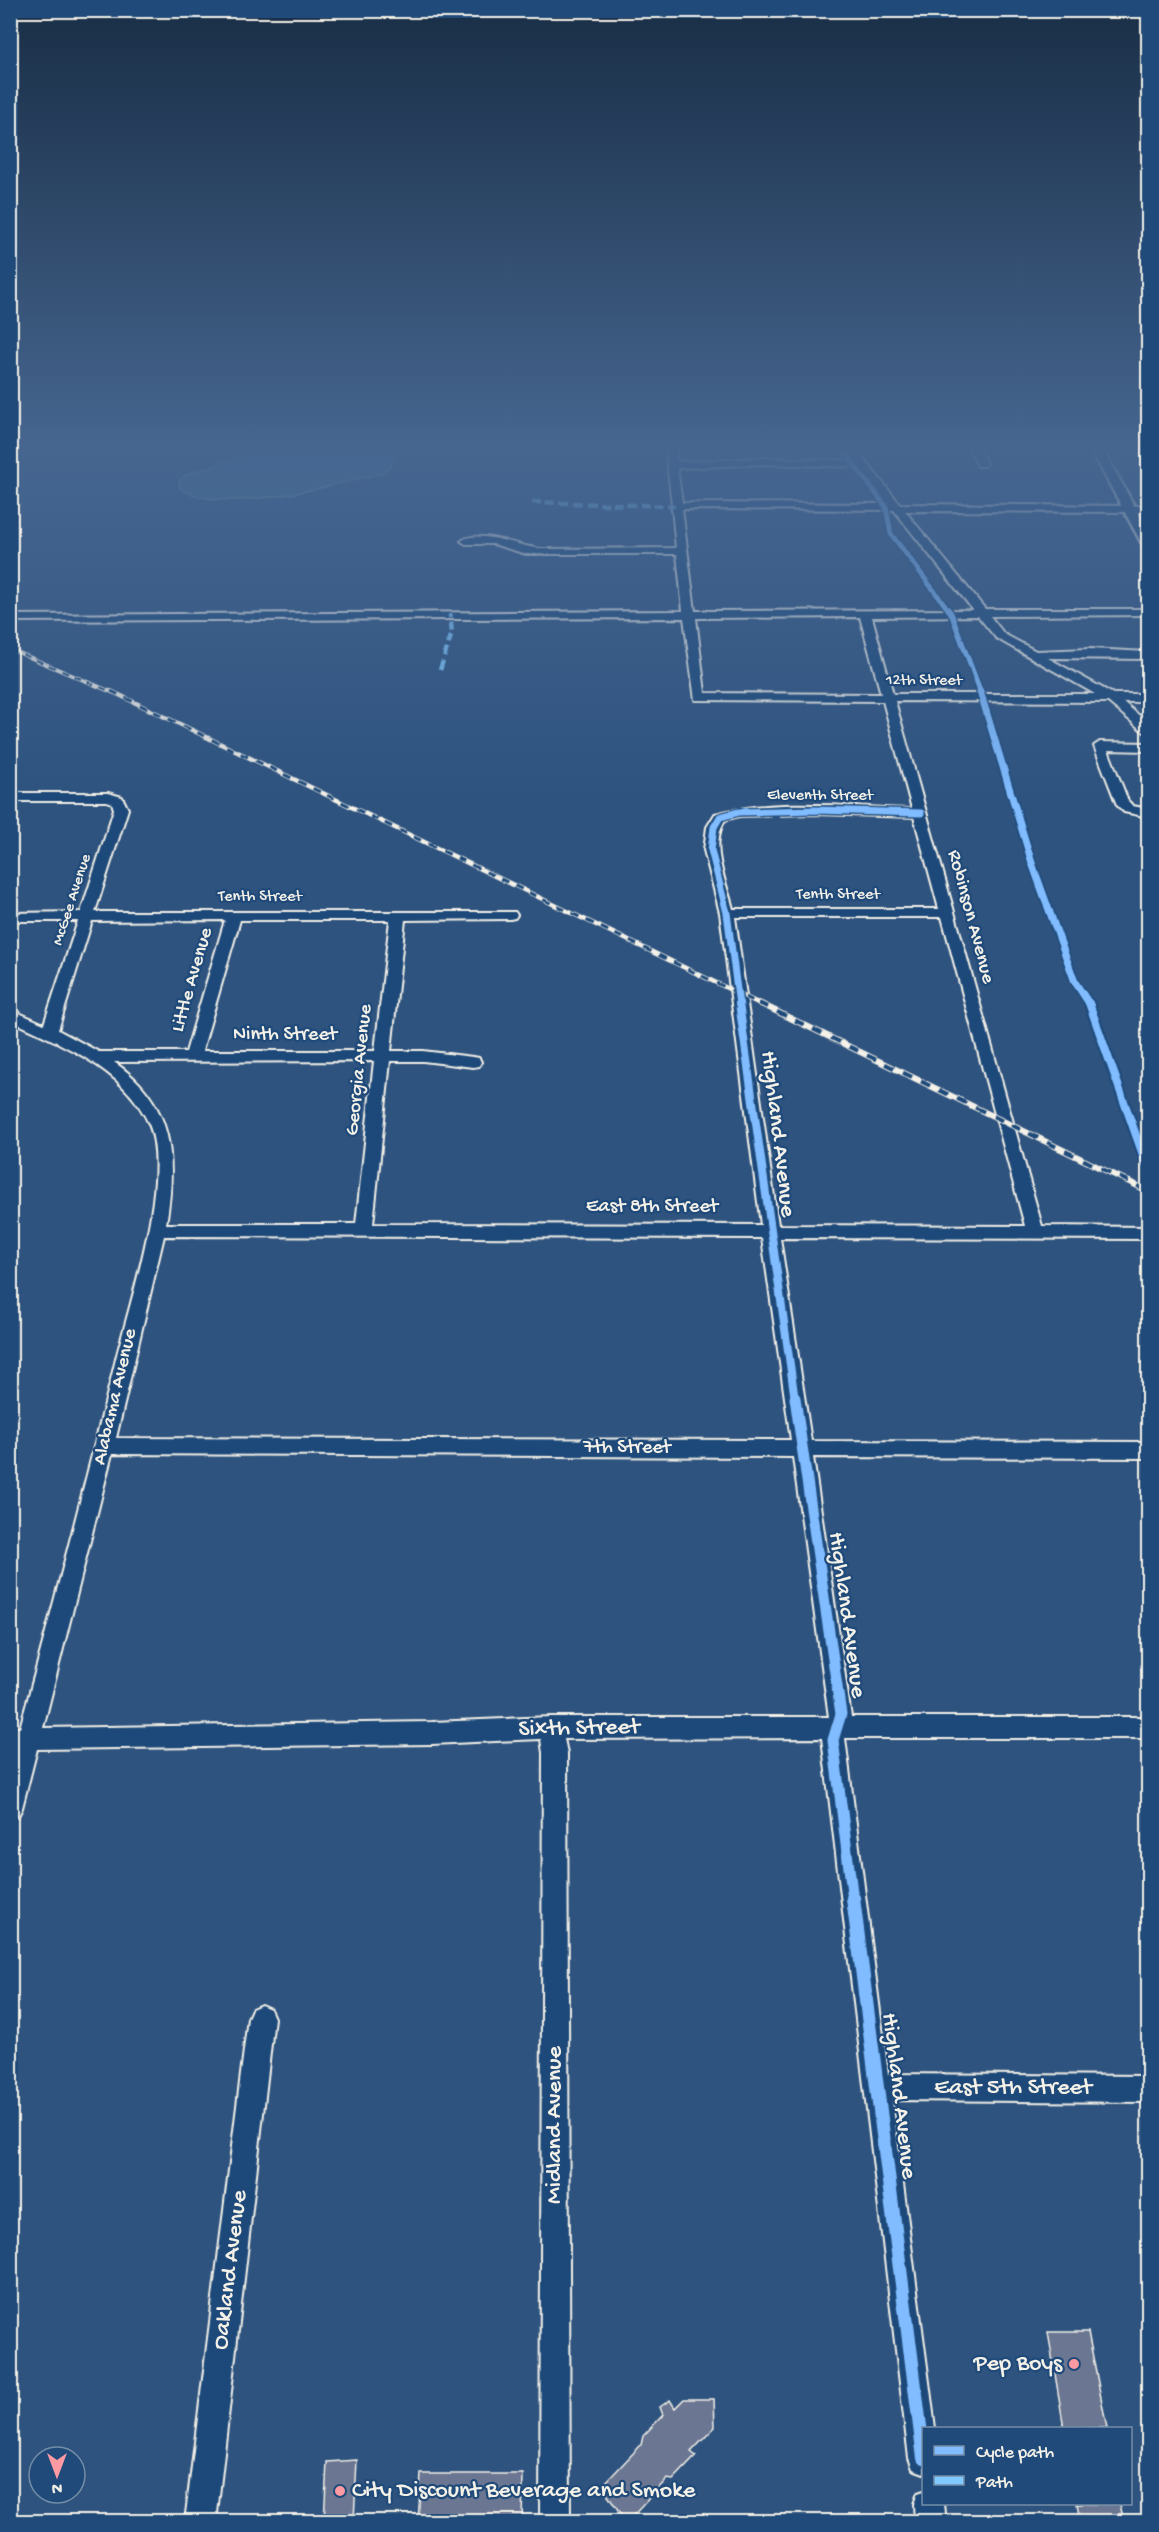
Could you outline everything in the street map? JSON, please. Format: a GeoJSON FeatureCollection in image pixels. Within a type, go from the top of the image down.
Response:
{"type":"FeatureCollection","features":[{"type":"Feature","properties":{"kind":"street"},"geometry":{"type":"LineString","coordinates":[[682,564],[688,614]]}},
{"type":"Feature","properties":{"kind":"street"},"geometry":{"type":"LineString","coordinates":[[941,564],[1000,636],[1111,698],[1149,729]]}},
{"type":"Feature","properties":{"kind":"street"},"geometry":{"type":"LineString","coordinates":[[10,618],[1149,612]]}},
{"type":"Feature","properties":{"kind":"street","name":"Robinson Avenue"},"geometry":{"type":"LineString","coordinates":[[866,613],[887,698],[921,813],[1035,1232]]}},
{"type":"Feature","properties":{"kind":"street","name":"12th Street"},"geometry":{"type":"LineString","coordinates":[[688,614],[699,697],[1149,698]]}},
{"type":"Feature","properties":{"kind":"street"},"geometry":{"type":"LineString","coordinates":[[1031,655],[1089,653],[1149,655]]}},
{"type":"Feature","properties":{"kind":"street"},"geometry":{"type":"LineString","coordinates":[[1149,747],[1100,746],[1122,802],[1129,809],[1149,813]]}},
{"type":"Feature","properties":{"kind":"street","name":"McGee Avenue"},"geometry":{"type":"LineString","coordinates":[[10,796],[94,795],[117,800],[121,808],[49,1033]]}},
{"type":"Feature","properties":{"kind":"street","name":"Eleventh Street"},"geometry":{"type":"LineString","coordinates":[[720,817],[739,812],[816,810],[921,813]]}},
{"type":"Feature","properties":{"kind":"street","name":"Highland Avenue"},"geometry":{"type":"LineString","coordinates":[[720,817],[714,828],[711,850],[727,913],[770,1230],[841,1714],[833,1740],[922,2442]]}},
{"type":"Feature","properties":{"kind":"street","name":"Tenth Street"},"geometry":{"type":"LineString","coordinates":[[727,913],[948,913]]}},
{"type":"Feature","properties":{"kind":"street","name":"Little Avenue"},"geometry":{"type":"LineString","coordinates":[[193,1056],[234,915]]}},
{"type":"Feature","properties":{"kind":"street","name":"Tenth Street"},"geometry":{"type":"LineString","coordinates":[[10,917],[510,915]]}},
{"type":"Feature","properties":{"kind":"street","name":"Georgia Avenue"},"geometry":{"type":"LineString","coordinates":[[364,1229],[398,916]]}},
{"type":"Feature","properties":{"kind":"street","name":"Alabama Avenue"},"geometry":{"type":"LineString","coordinates":[[10,1014],[97,1057],[135,1088],[158,1126],[165,1165],[155,1230],[106,1446],[20,1739],[10,1808]]}},
{"type":"Feature","properties":{"kind":"street","name":"Ninth Street"},"geometry":{"type":"LineString","coordinates":[[97,1057],[382,1056],[445,1057],[473,1062]]}},
{"type":"Feature","properties":{"kind":"street","name":"East 8th Street"},"geometry":{"type":"LineString","coordinates":[[155,1230],[770,1230],[1149,1233]]}},
{"type":"Feature","properties":{"kind":"street","name":"7th Street"},"geometry":{"type":"LineString","coordinates":[[106,1446],[1149,1450]]}},
{"type":"Feature","properties":{"kind":"street","name":"Sixth Street"},"geometry":{"type":"LineString","coordinates":[[20,1739],[432,1733],[550,1728],[1149,1727]]}},
{"type":"Feature","properties":{"kind":"street","name":"Midland Avenue"},"geometry":{"type":"LineString","coordinates":[[550,1728],[555,1753],[555,2522]]}},
{"type":"Feature","properties":{"kind":"street","name":"Oakland Avenue"},"geometry":{"type":"LineString","coordinates":[[200,2522],[261,2018]]}},
{"type":"Feature","properties":{"kind":"street","name":"East 5th Street"},"geometry":{"type":"LineString","coordinates":[[877,2088],[1149,2089]]}},
{"type":"Feature","properties":{"kind":"street"},"geometry":{"type":"LineString","coordinates":[[929,2505],[932,2522]]}},
{"type":"Feature","properties":{"kind":"building","name":"Pep Boys"},"geometry":{"type":"Polygon","coordinates":[[[1048,2332],[1088,2332],[1107,2427],[1064,2427],[1048,2332]]]}},
{"type":"Feature","properties":{"kind":"building"},"geometry":{"type":"Polygon","coordinates":[[[684,2399],[714,2399],[715,2427],[691,2452],[696,2456],[673,2480],[667,2479],[630,2519],[622,2517],[605,2491],[605,2483],[641,2445],[643,2436],[663,2415],[660,2407],[670,2400],[675,2408],[684,2399]]]}},
{"type":"Feature","properties":{"kind":"building","name":"City Discount Beverage and Smoke"},"geometry":{"type":"Polygon","coordinates":[[[357,2460],[354,2520],[324,2522],[327,2462],[357,2460]]]}},
{"type":"Feature","properties":{"kind":"building"},"geometry":{"type":"Polygon","coordinates":[[[421,2474],[523,2474],[522,2522],[418,2522],[421,2474]]]}},
{"type":"Feature","properties":{"kind":"building"},"geometry":{"type":"Polygon","coordinates":[[[1077,2505],[1120,2505],[1124,2522],[1080,2522],[1077,2505]]]}},
{"type":"Feature","properties":{"kind":"railway"},"geometry":{"type":"LineString","coordinates":[[10,649],[114,693]]}},
{"type":"Feature","properties":{"kind":"railway"},"geometry":{"type":"LineString","coordinates":[[111,691],[762,1005]]}},
{"type":"Feature","properties":{"kind":"railway"},"geometry":{"type":"LineString","coordinates":[[759,1003],[1148,1191]]}},
{"type":"Feature","properties":{"kind":"marked path"},"geometry":{"type":"LineString","coordinates":[[440,670],[452,633],[450,614]]}},
{"type":"Feature","properties":{"kind":"cycle path"},"geometry":{"type":"LineString","coordinates":[[914,564],[951,613],[983,698],[1032,863],[1075,982],[1093,1010],[1148,1169]]}},
{"type":"Feature","properties":{"kind":"cycle path"},"geometry":{"type":"LineString","coordinates":[[921,813],[816,810],[739,812],[720,817],[714,827],[711,850],[727,913],[770,1230],[841,1714],[833,1740],[922,2442]]}},
{"type":"Feature","properties":{"kind":"place","name":"Pep Boys"},"geometry":{"type":"Point","coordinates":[1074,2364]}},
{"type":"Feature","properties":{"kind":"place","name":"City Discount Beverage and Smoke"},"geometry":{"type":"Point","coordinates":[340,2491]}}]}
